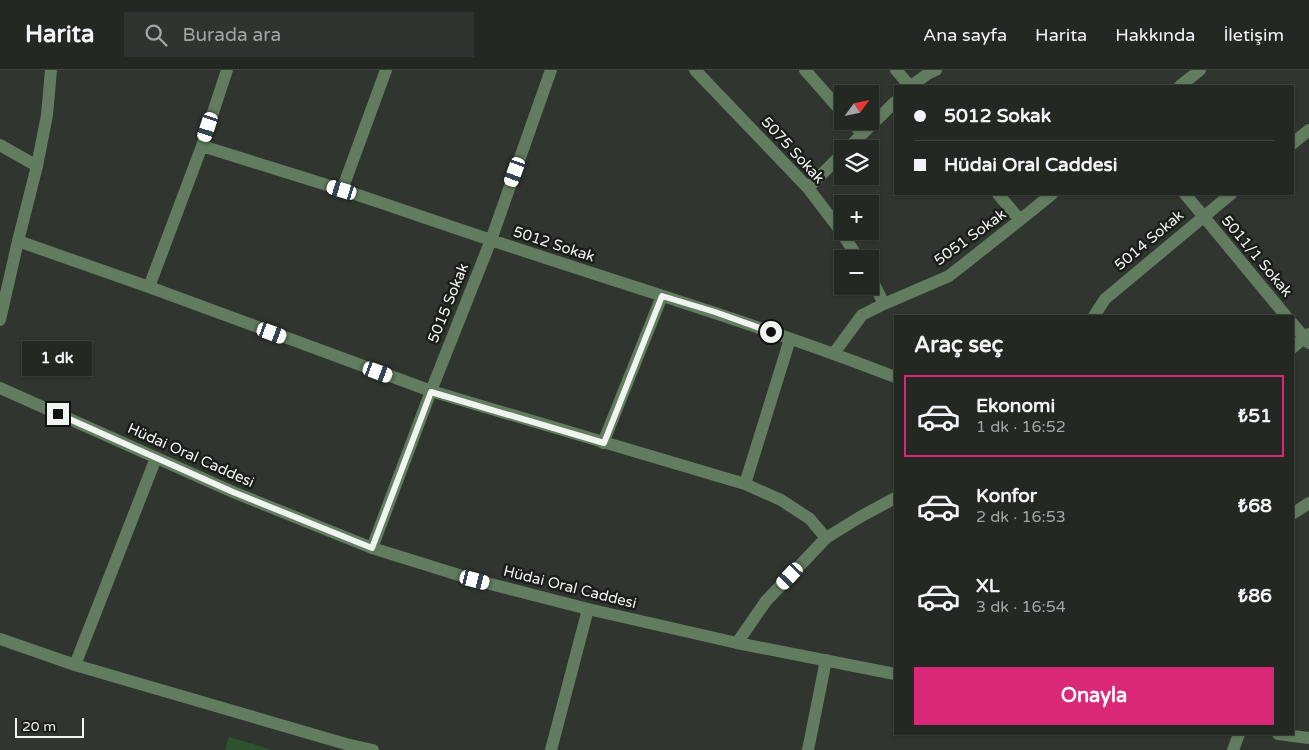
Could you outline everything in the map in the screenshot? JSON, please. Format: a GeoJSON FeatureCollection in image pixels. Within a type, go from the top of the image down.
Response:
{"type":"FeatureCollection","features":[{"type":"Feature","properties":{"kind":"street"},"geometry":{"type":"LineString","coordinates":[[0,320],[37,166],[47,116],[51,70]]}},
{"type":"Feature","properties":{"kind":"street"},"geometry":{"type":"LineString","coordinates":[[149,287],[202,146],[227,70]]}},
{"type":"Feature","properties":{"kind":"street"},"geometry":{"type":"LineString","coordinates":[[342,190],[386,70]]}},
{"type":"Feature","properties":{"kind":"street","name":"5015 Sokak"},"geometry":{"type":"LineString","coordinates":[[372,548],[490,240],[551,70]]}},
{"type":"Feature","properties":{"kind":"street","name":"5075 Sokak"},"geometry":{"type":"LineString","coordinates":[[694,70],[808,188],[853,250]]}},
{"type":"Feature","properties":{"kind":"street"},"geometry":{"type":"LineString","coordinates":[[805,70],[834,103]]}},
{"type":"Feature","properties":{"kind":"street"},"geometry":{"type":"LineString","coordinates":[[896,70],[910,85]]}},
{"type":"Feature","properties":{"kind":"street"},"geometry":{"type":"LineString","coordinates":[[912,85],[936,70]]}},
{"type":"Feature","properties":{"kind":"street"},"geometry":{"type":"LineString","coordinates":[[1181,85],[1200,70]]}},
{"type":"Feature","properties":{"kind":"street"},"geometry":{"type":"LineString","coordinates":[[856,140],[894,103]]}},
{"type":"Feature","properties":{"kind":"street"},"geometry":{"type":"LineString","coordinates":[[859,130],[862,134]]}},
{"type":"Feature","properties":{"kind":"street"},"geometry":{"type":"LineString","coordinates":[[1294,142],[1309,130]]}},
{"type":"Feature","properties":{"kind":"street"},"geometry":{"type":"LineString","coordinates":[[0,145],[37,166]]}},
{"type":"Feature","properties":{"kind":"street","name":"5012 Sokak"},"geometry":{"type":"LineString","coordinates":[[202,146],[715,312],[834,353],[894,377]]}},
{"type":"Feature","properties":{"kind":"street"},"geometry":{"type":"LineString","coordinates":[[808,188],[834,162]]}},
{"type":"Feature","properties":{"kind":"street"},"geometry":{"type":"LineString","coordinates":[[999,195],[1020,220]]}},
{"type":"Feature","properties":{"kind":"street","name":"5051 Sokak"},"geometry":{"type":"LineString","coordinates":[[834,353],[862,315],[949,276],[1051,195]]}},
{"type":"Feature","properties":{"kind":"street","name":"5011/1 Sokak"},"geometry":{"type":"LineString","coordinates":[[1186,195],[1285,315]]}},
{"type":"Feature","properties":{"kind":"street","name":"5014 Sokak"},"geometry":{"type":"LineString","coordinates":[[1095,315],[1105,299],[1229,195]]}},
{"type":"Feature","properties":{"kind":"street"},"geometry":{"type":"LineString","coordinates":[[18,241],[149,287],[431,392],[745,484],[781,500],[810,519],[826,538]]}},
{"type":"Feature","properties":{"kind":"street"},"geometry":{"type":"LineString","coordinates":[[879,294],[884,304]]}},
{"type":"Feature","properties":{"kind":"street"},"geometry":{"type":"LineString","coordinates":[[604,443],[662,296]]}},
{"type":"Feature","properties":{"kind":"street"},"geometry":{"type":"LineString","coordinates":[[1294,326],[1308,338],[1294,347]]}},
{"type":"Feature","properties":{"kind":"street"},"geometry":{"type":"LineString","coordinates":[[745,484],[790,339]]}},
{"type":"Feature","properties":{"kind":"street","name":"Hüdai Oral Caddesi"},"geometry":{"type":"LineString","coordinates":[[0,388],[233,492],[372,548],[475,580],[588,609],[737,643],[894,674]]}},
{"type":"Feature","properties":{"kind":"street"},"geometry":{"type":"LineString","coordinates":[[75,665],[156,458]]}},
{"type":"Feature","properties":{"kind":"street"},"geometry":{"type":"LineString","coordinates":[[737,643],[766,601],[826,538],[894,499]]}},
{"type":"Feature","properties":{"kind":"street"},"geometry":{"type":"LineString","coordinates":[[1294,513],[1309,503]]}},
{"type":"Feature","properties":{"kind":"street"},"geometry":{"type":"LineString","coordinates":[[551,750],[588,609]]}},
{"type":"Feature","properties":{"kind":"street"},"geometry":{"type":"LineString","coordinates":[[0,639],[75,665],[346,744],[373,750]]}},
{"type":"Feature","properties":{"kind":"street"},"geometry":{"type":"LineString","coordinates":[[808,750],[826,660]]}},
{"type":"Feature","properties":{"kind":"street"},"geometry":{"type":"LineString","coordinates":[[1233,750],[1239,735]]}},
{"type":"Feature","properties":{"kind":"street"},"geometry":{"type":"LineString","coordinates":[[1286,735],[1309,738]]}},
{"type":"Feature","properties":{"kind":"green space"},"geometry":{"type":"Polygon","coordinates":[[[229,737],[273,750],[225,750],[229,737]]]}},
{"type":"Feature","properties":{"kind":"route"},"geometry":{"type":"LineString","coordinates":[[58,414],[233,492],[372,548],[431,392],[604,443],[662,296],[771,332]]}}]}
